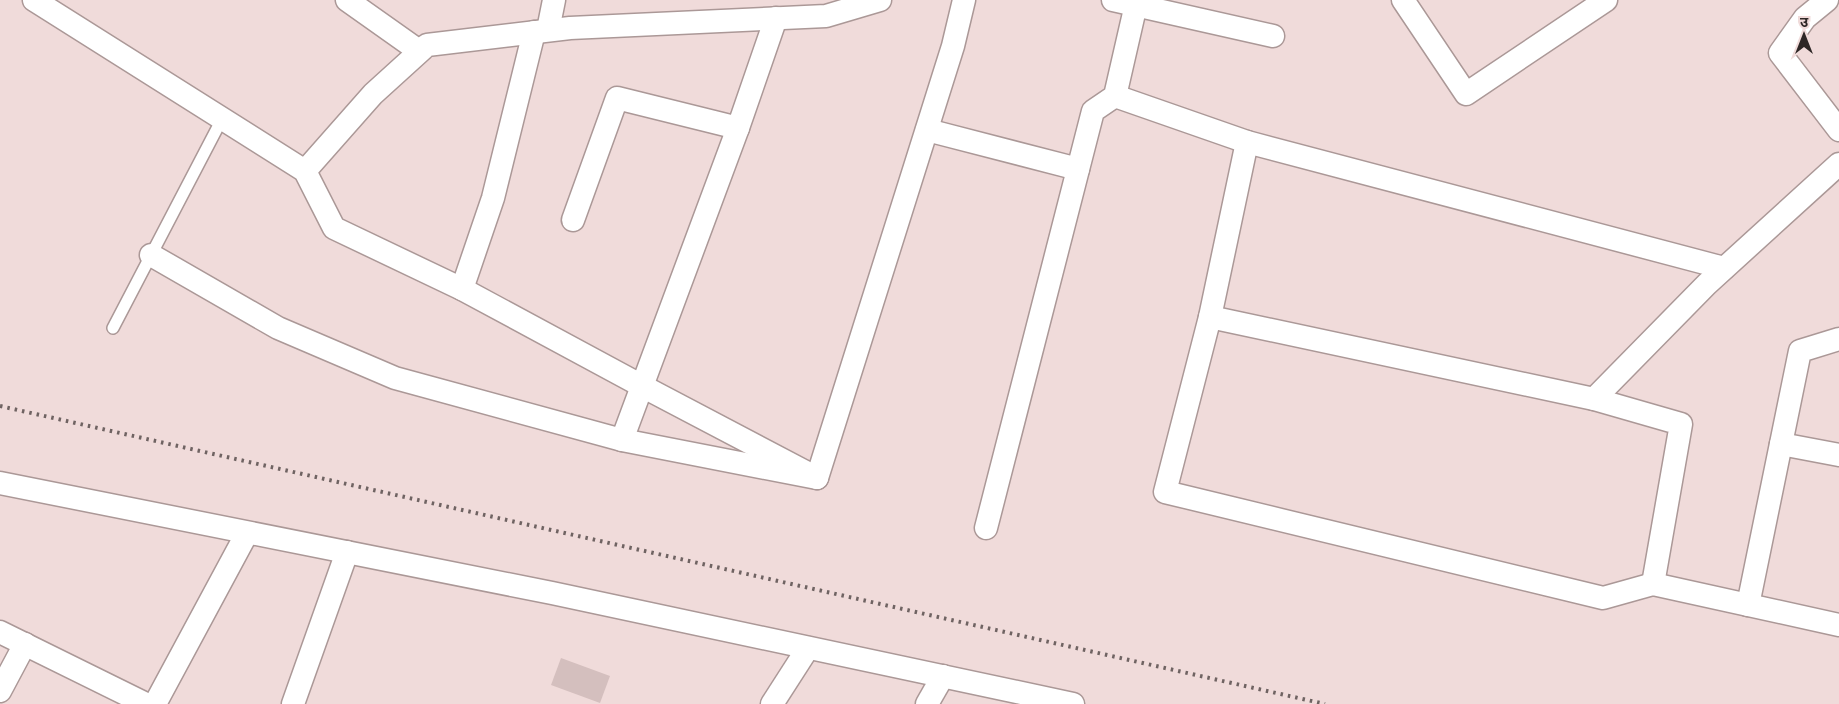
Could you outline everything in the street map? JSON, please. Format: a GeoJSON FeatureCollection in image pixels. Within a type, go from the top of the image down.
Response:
{"type":"FeatureCollection","features":[{"type":"Feature","properties":{"kind":"street"},"geometry":{"type":"LineString","coordinates":[[34,0],[305,171],[334,228],[462,288],[817,478]]}},
{"type":"Feature","properties":{"kind":"street"},"geometry":{"type":"LineString","coordinates":[[347,0],[419,51]]}},
{"type":"Feature","properties":{"kind":"street"},"geometry":{"type":"LineString","coordinates":[[462,288],[493,198],[541,31],[554,0]]}},
{"type":"Feature","properties":{"kind":"street"},"geometry":{"type":"LineString","coordinates":[[305,171],[374,94],[426,44],[570,28],[776,18],[809,8],[826,16],[880,0]]}},
{"type":"Feature","properties":{"kind":"street"},"geometry":{"type":"LineString","coordinates":[[817,478],[953,46],[964,0]]}},
{"type":"Feature","properties":{"kind":"street"},"geometry":{"type":"LineString","coordinates":[[1112,0],[1136,3],[1273,36]]}},
{"type":"Feature","properties":{"kind":"street"},"geometry":{"type":"LineString","coordinates":[[1402,0],[1466,94],[1606,0]]}},
{"type":"Feature","properties":{"kind":"street"},"geometry":{"type":"LineString","coordinates":[[1827,0],[1806,18],[1780,53],[1839,130]]}},
{"type":"Feature","properties":{"kind":"street"},"geometry":{"type":"LineString","coordinates":[[986,528],[1093,111],[1115,96],[1136,3]]}},
{"type":"Feature","properties":{"kind":"street"},"geometry":{"type":"LineString","coordinates":[[622,440],[738,128],[776,18]]}},
{"type":"Feature","properties":{"kind":"street"},"geometry":{"type":"LineString","coordinates":[[1115,96],[1247,142],[1724,268]]}},
{"type":"Feature","properties":{"kind":"street"},"geometry":{"type":"LineString","coordinates":[[573,220],[618,98],[738,128]]}},
{"type":"Feature","properties":{"kind":"street"},"geometry":{"type":"LineString","coordinates":[[927,130],[1078,169]]}},
{"type":"Feature","properties":{"kind":"street"},"geometry":{"type":"LineString","coordinates":[[1247,142],[1210,317],[1165,492],[1603,598],[1652,584],[1839,625]]}},
{"type":"Feature","properties":{"kind":"street"},"geometry":{"type":"LineString","coordinates":[[1594,399],[1724,268],[1839,164]]}},
{"type":"Feature","properties":{"kind":"street"},"geometry":{"type":"LineString","coordinates":[[151,255],[278,328],[395,378],[622,440],[817,478]]}},
{"type":"Feature","properties":{"kind":"street"},"geometry":{"type":"LineString","coordinates":[[1210,317],[1594,399],[1681,424],[1652,584]]}},
{"type":"Feature","properties":{"kind":"street"},"geometry":{"type":"LineString","coordinates":[[1748,605],[1800,351],[1839,338]]}},
{"type":"Feature","properties":{"kind":"street"},"geometry":{"type":"LineString","coordinates":[[1781,444],[1839,456]]}},
{"type":"Feature","properties":{"kind":"street"},"geometry":{"type":"LineString","coordinates":[[0,483],[552,593],[943,676],[1043,701],[1073,704]]}},
{"type":"Feature","properties":{"kind":"street"},"geometry":{"type":"LineString","coordinates":[[155,704],[247,532]]}},
{"type":"Feature","properties":{"kind":"street"},"geometry":{"type":"LineString","coordinates":[[293,704],[347,552]]}},
{"type":"Feature","properties":{"kind":"street"},"geometry":{"type":"LineString","coordinates":[[0,632],[146,704]]}},
{"type":"Feature","properties":{"kind":"street"},"geometry":{"type":"LineString","coordinates":[[0,691],[25,644]]}},
{"type":"Feature","properties":{"kind":"street"},"geometry":{"type":"LineString","coordinates":[[772,704],[808,648]]}},
{"type":"Feature","properties":{"kind":"street"},"geometry":{"type":"LineString","coordinates":[[927,704],[943,676]]}},
{"type":"Feature","properties":{"kind":"lane"},"geometry":{"type":"LineString","coordinates":[[114,328],[222,119]]}},
{"type":"Feature","properties":{"kind":"building"},"geometry":{"type":"Polygon","coordinates":[[[561,658],[610,676],[600,703],[551,685],[561,658]]]}},
{"type":"Feature","properties":{"kind":"railway"},"geometry":{"type":"LineString","coordinates":[[0,406],[1325,704]]}}]}
